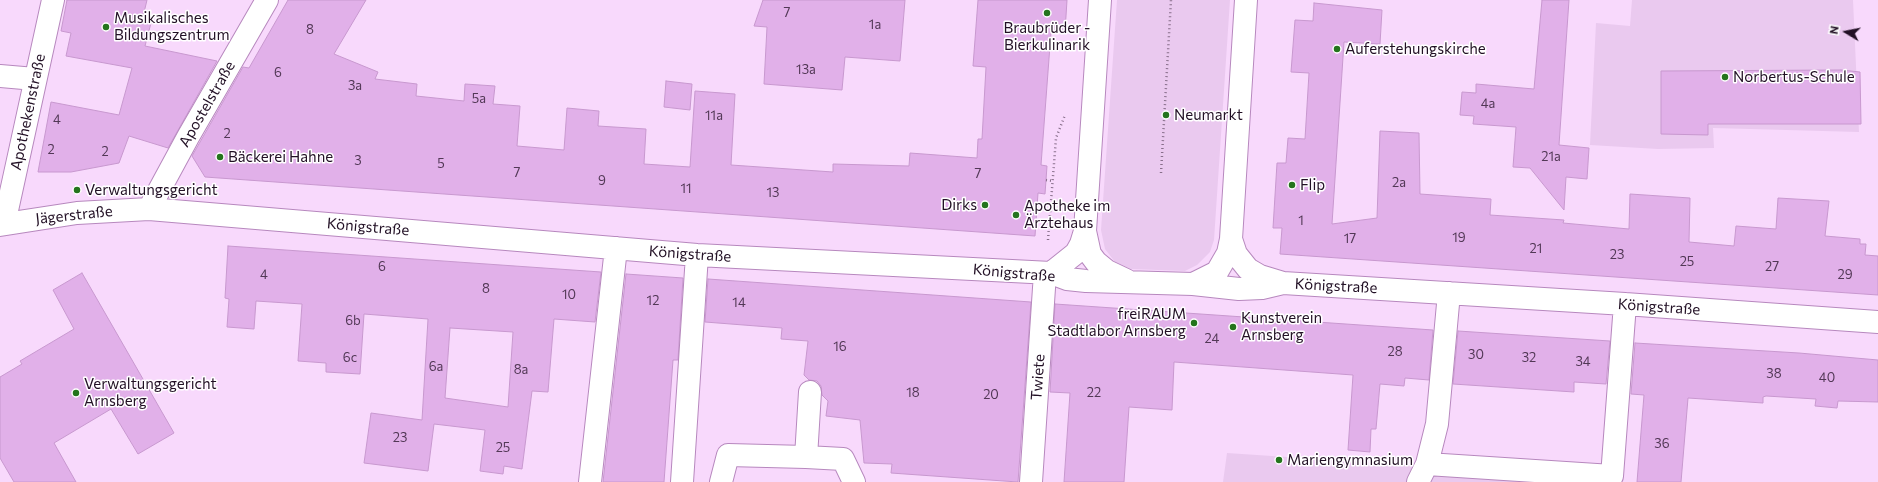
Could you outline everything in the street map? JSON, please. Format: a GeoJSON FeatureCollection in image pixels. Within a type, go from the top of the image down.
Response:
{"type":"FeatureCollection","features":[{"type":"Feature","properties":{"kind":"street","name":"Apothekenstraße"},"geometry":{"type":"LineString","coordinates":[[2,224],[53,0]]}},
{"type":"Feature","properties":{"kind":"street","name":"Apostelstraße"},"geometry":{"type":"LineString","coordinates":[[149,209],[188,137],[267,0]]}},
{"type":"Feature","properties":{"kind":"street"},"geometry":{"type":"LineString","coordinates":[[1048,273],[1076,253],[1081,244],[1085,231],[1100,0]]}},
{"type":"Feature","properties":{"kind":"street"},"geometry":{"type":"LineString","coordinates":[[1193,284],[1217,272],[1228,253],[1231,239],[1246,0]]}},
{"type":"Feature","properties":{"kind":"street"},"geometry":{"type":"LineString","coordinates":[[0,76],[35,79]]}},
{"type":"Feature","properties":{"kind":"street","name":"Jägerstraße"},"geometry":{"type":"LineString","coordinates":[[2,224],[77,213],[149,209]]}},
{"type":"Feature","properties":{"kind":"street","name":"Königstraße"},"geometry":{"type":"LineString","coordinates":[[149,209],[697,255],[1048,273],[1067,279],[1193,284],[1239,290],[1262,288],[1283,283],[1625,304],[1878,322]]}},
{"type":"Feature","properties":{"kind":"street"},"geometry":{"type":"LineString","coordinates":[[1085,231],[1090,254],[1096,262],[1107,271],[1130,282]]}},
{"type":"Feature","properties":{"kind":"street"},"geometry":{"type":"LineString","coordinates":[[1231,239],[1236,254],[1248,269],[1260,276],[1283,283]]}},
{"type":"Feature","properties":{"kind":"street"},"geometry":{"type":"LineString","coordinates":[[590,482],[616,248]]}},
{"type":"Feature","properties":{"kind":"street"},"geometry":{"type":"LineString","coordinates":[[682,482],[697,255]]}},
{"type":"Feature","properties":{"kind":"street","name":"Twiete"},"geometry":{"type":"LineString","coordinates":[[1031,482],[1048,273]]}},
{"type":"Feature","properties":{"kind":"street"},"geometry":{"type":"LineString","coordinates":[[1449,293],[1437,424],[1422,473],[1612,476],[1625,304]]}},
{"type":"Feature","properties":{"kind":"street"},"geometry":{"type":"LineString","coordinates":[[806,457],[810,392]]}},
{"type":"Feature","properties":{"kind":"street"},"geometry":{"type":"LineString","coordinates":[[721,482],[728,455],[843,459],[854,482]]}},
{"type":"Feature","properties":{"kind":"path"},"geometry":{"type":"LineString","coordinates":[[1161,173],[1171,0]]}},
{"type":"Feature","properties":{"kind":"path"},"geometry":{"type":"LineString","coordinates":[[1048,273],[1056,138],[1066,112]]}},
{"type":"Feature","properties":{"kind":"path"},"geometry":{"type":"LineString","coordinates":[[1046,180],[1053,181]]}},
{"type":"Feature","properties":{"kind":"shaded area","name":"Neumarkt"},"geometry":{"type":"Polygon","coordinates":[[[1117,0],[1230,0],[1214,240],[1210,252],[1197,265],[1185,271],[1131,269],[1115,262],[1105,249],[1101,230],[1117,0]]]}},
{"type":"Feature","properties":{"kind":"shaded area","name":"Norbertus-Schule"},"geometry":{"type":"Polygon","coordinates":[[[1632,0],[1853,0],[1859,132],[1713,128],[1714,148],[1658,149],[1590,145],[1596,23],[1630,26],[1632,0]]]}},
{"type":"Feature","properties":{"kind":"shaded area","name":"Mariengymnasium"},"geometry":{"type":"Polygon","coordinates":[[[1227,453],[1437,467],[1520,482],[1223,482],[1227,453]]]}},
{"type":"Feature","properties":{"kind":"building"},"geometry":{"type":"Polygon","coordinates":[[[67,0],[147,0],[142,21],[151,23],[145,46],[217,61],[168,148],[129,136],[119,163],[71,172],[38,172],[51,102],[119,115],[132,68],[66,56],[71,33],[61,31],[67,0]]]}},
{"type":"Feature","properties":{"kind":"building"},"geometry":{"type":"Polygon","coordinates":[[[288,0],[366,0],[334,54],[378,72],[375,79],[417,84],[416,96],[464,101],[465,84],[495,86],[493,104],[520,106],[517,146],[564,150],[567,108],[599,111],[598,126],[646,129],[644,164],[690,167],[695,91],[735,94],[731,165],[833,172],[833,164],[909,166],[910,153],[977,158],[978,139],[982,139],[986,67],[973,66],[978,0],[1067,0],[1065,32],[1051,32],[1041,165],[1047,166],[1045,194],[1038,193],[1035,236],[205,177],[192,156],[243,67],[249,68],[288,0]]]}},
{"type":"Feature","properties":{"kind":"building"},"geometry":{"type":"Polygon","coordinates":[[[763,0],[905,0],[900,61],[845,57],[842,90],[764,84],[767,27],[754,26],[763,0]]]}},
{"type":"Feature","properties":{"kind":"building"},"geometry":{"type":"Polygon","coordinates":[[[1542,0],[1569,0],[1559,145],[1589,148],[1587,179],[1566,177],[1564,210],[1530,168],[1513,167],[1516,127],[1473,124],[1474,116],[1460,115],[1462,92],[1476,93],[1476,84],[1534,89],[1542,0]]]}},
{"type":"Feature","properties":{"kind":"building"},"geometry":{"type":"Polygon","coordinates":[[[1314,3],[1382,10],[1380,44],[1344,42],[1332,224],[1377,218],[1380,131],[1419,133],[1420,194],[1491,199],[1490,215],[1564,220],[1563,223],[1629,229],[1630,194],[1690,198],[1689,242],[1734,246],[1736,226],[1776,229],[1778,198],[1829,201],[1825,236],[1860,239],[1860,244],[1866,244],[1865,255],[1878,256],[1878,295],[1280,254],[1282,228],[1273,228],[1277,163],[1286,163],[1288,138],[1305,139],[1309,73],[1291,72],[1295,20],[1313,21],[1314,3]]]}},
{"type":"Feature","properties":{"kind":"building"},"geometry":{"type":"Polygon","coordinates":[[[1841,70],[1860,72],[1861,124],[1708,124],[1708,135],[1661,134],[1661,71],[1841,70]]]}},
{"type":"Feature","properties":{"kind":"building"},"geometry":{"type":"Polygon","coordinates":[[[666,81],[692,84],[690,110],[664,107],[666,81]]]}},
{"type":"Feature","properties":{"kind":"building"},"geometry":{"type":"Polygon","coordinates":[[[228,246],[601,272],[595,322],[554,319],[548,392],[532,391],[522,469],[504,466],[503,474],[480,471],[485,430],[434,424],[428,471],[364,463],[371,413],[422,420],[428,319],[364,314],[360,374],[326,372],[326,363],[298,361],[302,304],[256,301],[254,329],[227,327],[229,299],[225,298],[228,246]],[[450,328],[445,398],[508,407],[513,332],[450,328]]]}},
{"type":"Feature","properties":{"kind":"building","name":"Verwaltungsgericht Arnsberg"},"geometry":{"type":"Polygon","coordinates":[[[82,273],[174,433],[138,454],[111,409],[54,443],[76,482],[14,482],[0,458],[0,377],[22,364],[20,361],[74,329],[53,290],[82,273]]]}},
{"type":"Feature","properties":{"kind":"building"},"geometry":{"type":"Polygon","coordinates":[[[626,274],[683,278],[678,360],[673,360],[664,482],[603,482],[626,274]]]}},
{"type":"Feature","properties":{"kind":"building"},"geometry":{"type":"Polygon","coordinates":[[[708,279],[1031,302],[1018,482],[891,473],[892,464],[864,463],[860,420],[826,416],[828,401],[822,395],[821,386],[817,381],[809,380],[804,375],[808,341],[781,339],[782,328],[705,322],[708,279]]]}},
{"type":"Feature","properties":{"kind":"building"},"geometry":{"type":"Polygon","coordinates":[[[1055,304],[1433,330],[1429,380],[1405,378],[1404,386],[1380,384],[1376,429],[1371,429],[1370,452],[1348,450],[1353,375],[1174,362],[1172,410],[1129,407],[1124,482],[1064,482],[1070,393],[1050,392],[1055,304]]]}},
{"type":"Feature","properties":{"kind":"building"},"geometry":{"type":"Polygon","coordinates":[[[1458,331],[1610,341],[1606,384],[1574,382],[1574,392],[1453,384],[1458,331]]]}},
{"type":"Feature","properties":{"kind":"building"},"geometry":{"type":"Polygon","coordinates":[[[1635,343],[1799,353],[1878,360],[1878,402],[1838,401],[1837,408],[1815,406],[1816,399],[1766,396],[1763,397],[1763,403],[1688,398],[1681,482],[1637,482],[1644,395],[1631,394],[1635,343]]]}},
{"type":"Feature","properties":{"kind":"place","name":"Braubrüder - Bierkulinarik"},"geometry":{"type":"Point","coordinates":[1047,13]}},
{"type":"Feature","properties":{"kind":"place","name":"Musikalisches Bildungszentrum"},"geometry":{"type":"Point","coordinates":[106,27]}},
{"type":"Feature","properties":{"kind":"place","name":"Auferstehungskirche"},"geometry":{"type":"Point","coordinates":[1337,49]}},
{"type":"Feature","properties":{"kind":"place","name":"Norbertus-Schule"},"geometry":{"type":"Point","coordinates":[1725,77]}},
{"type":"Feature","properties":{"kind":"place","name":"Neumarkt"},"geometry":{"type":"Point","coordinates":[1166,115]}},
{"type":"Feature","properties":{"kind":"place","name":"Bäckerei Hahne"},"geometry":{"type":"Point","coordinates":[220,157]}},
{"type":"Feature","properties":{"kind":"place","name":"Flip"},"geometry":{"type":"Point","coordinates":[1292,185]}},
{"type":"Feature","properties":{"kind":"place","name":"Verwaltungsgericht"},"geometry":{"type":"Point","coordinates":[77,190]}},
{"type":"Feature","properties":{"kind":"place","name":"Dirks"},"geometry":{"type":"Point","coordinates":[985,205]}},
{"type":"Feature","properties":{"kind":"place","name":"Apotheke im Ärztehaus"},"geometry":{"type":"Point","coordinates":[1016,215]}},
{"type":"Feature","properties":{"kind":"place","name":"freiRAUM Stadtlabor Arnsberg"},"geometry":{"type":"Point","coordinates":[1194,323]}},
{"type":"Feature","properties":{"kind":"place","name":"Kunstverein Arnsberg"},"geometry":{"type":"Point","coordinates":[1233,327]}},
{"type":"Feature","properties":{"kind":"place","name":"Verwaltungsgericht Arnsberg"},"geometry":{"type":"Point","coordinates":[76,393]}},
{"type":"Feature","properties":{"kind":"place","name":"Mariengymnasium"},"geometry":{"type":"Point","coordinates":[1279,460]}}]}
